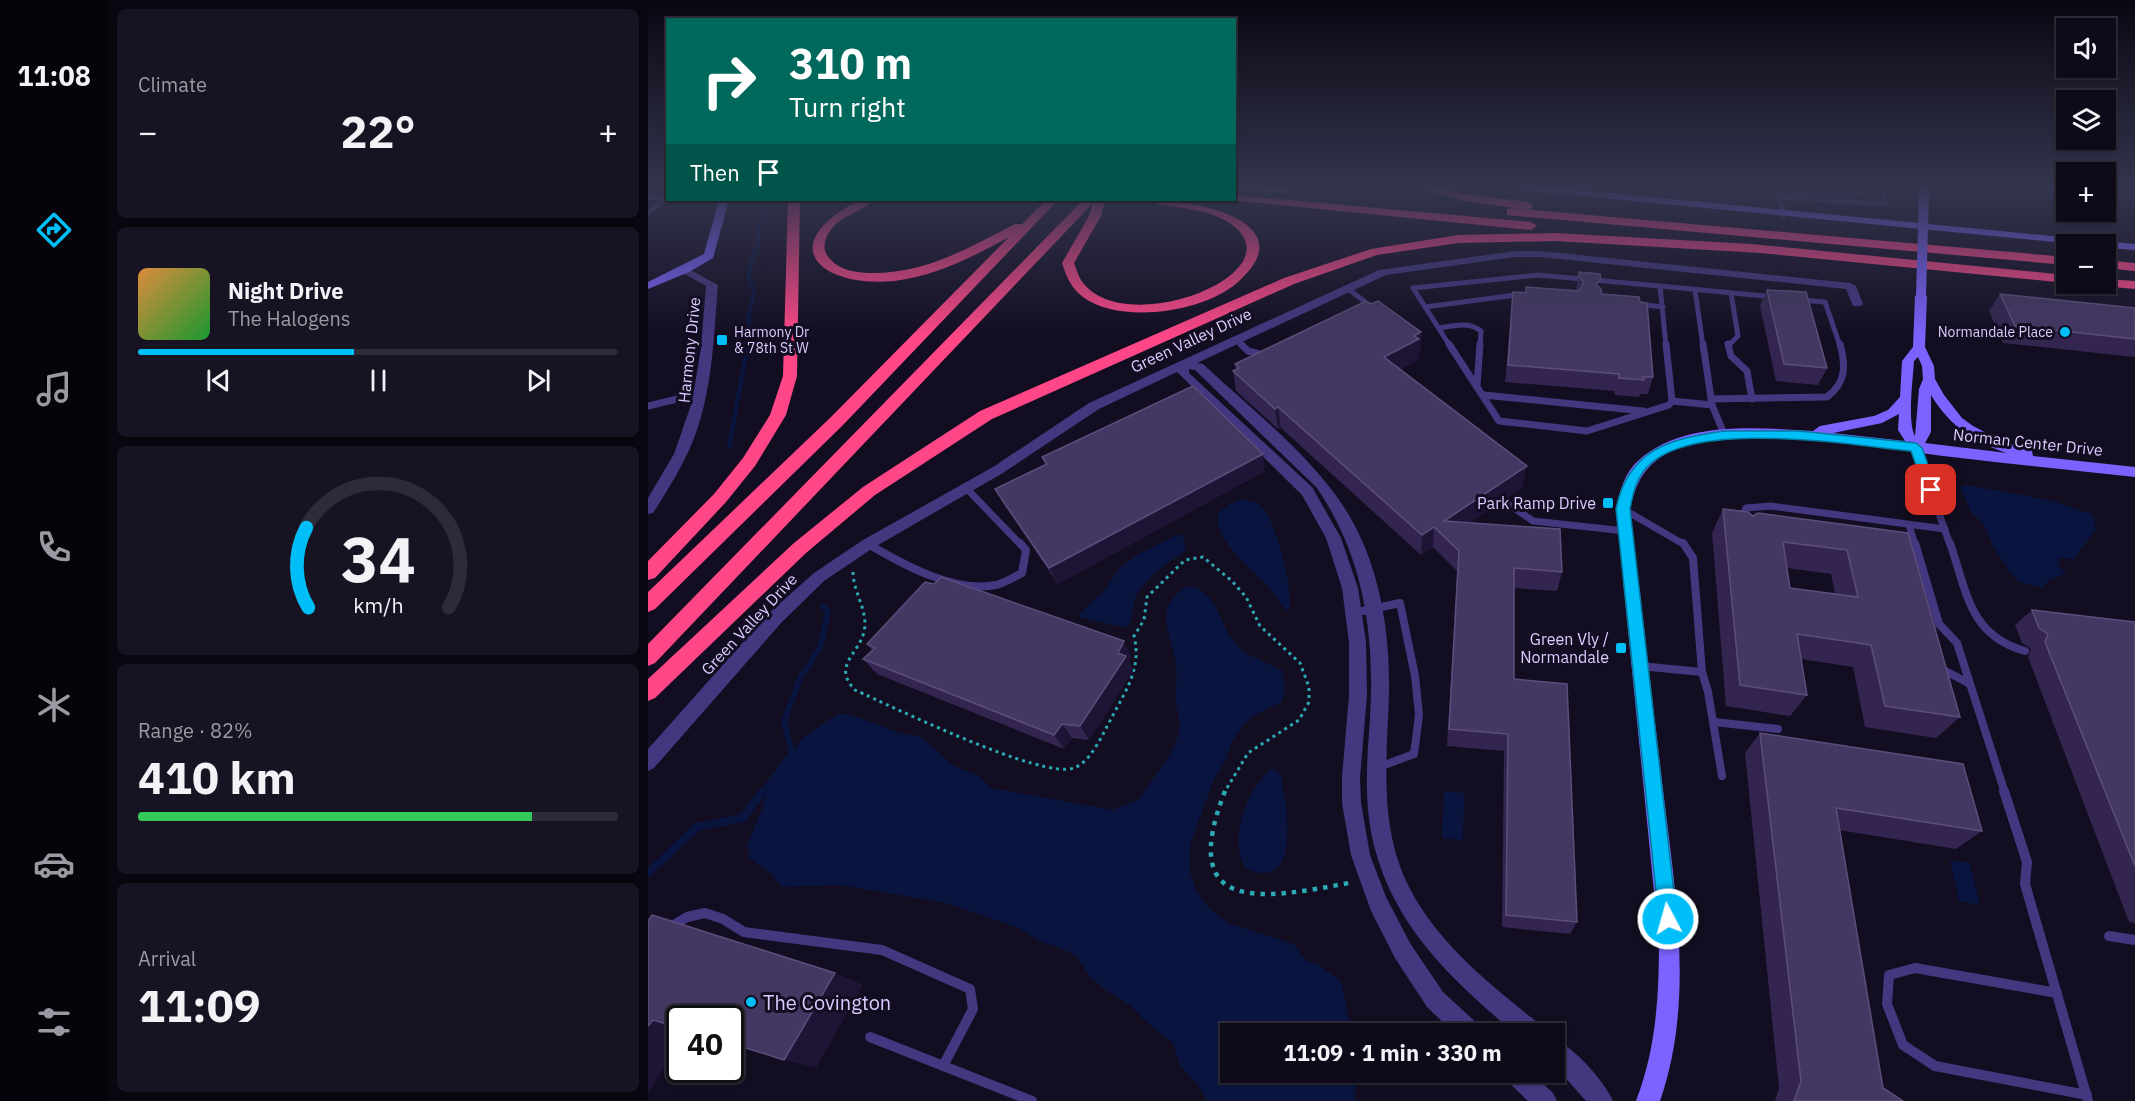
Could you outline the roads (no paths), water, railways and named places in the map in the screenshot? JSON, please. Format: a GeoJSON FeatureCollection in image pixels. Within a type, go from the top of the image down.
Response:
{"type":"FeatureCollection","features":[{"type":"Feature","properties":{"kind":"highway"},"geometry":{"type":"LineString","coordinates":[[648,573],[734,480],[761,444],[778,415],[790,376],[793,236]]}},
{"type":"Feature","properties":{"kind":"highway"},"geometry":{"type":"LineString","coordinates":[[820,236],[816,251],[825,266],[849,276],[871,278],[917,274],[940,268],[1001,236]]}},
{"type":"Feature","properties":{"kind":"highway"},"geometry":{"type":"LineString","coordinates":[[648,604],[837,421],[1016,236]]}},
{"type":"Feature","properties":{"kind":"highway"},"geometry":{"type":"LineString","coordinates":[[648,657],[1053,236]]}},
{"type":"Feature","properties":{"kind":"highway"},"geometry":{"type":"LineString","coordinates":[[1081,236],[1068,263],[1075,283],[1093,298],[1123,306],[1163,307],[1210,295],[1241,273],[1248,264],[1253,246],[1250,236]]}},
{"type":"Feature","properties":{"kind":"highway"},"geometry":{"type":"LineString","coordinates":[[1632,236],[2056,278]]}},
{"type":"Feature","properties":{"kind":"highway"},"geometry":{"type":"LineString","coordinates":[[1800,236],[2056,260]]}},
{"type":"Feature","properties":{"kind":"highway"},"geometry":{"type":"LineString","coordinates":[[648,692],[808,540],[869,491],[986,415],[1100,362],[1299,277],[1375,252],[1458,239],[1556,237],[1763,249]]}},
{"type":"Feature","properties":{"kind":"highway"},"geometry":{"type":"LineString","coordinates":[[2116,265],[2135,267]]}},
{"type":"Feature","properties":{"kind":"highway"},"geometry":{"type":"LineString","coordinates":[[2116,284],[2135,285]]}},
{"type":"Feature","properties":{"kind":"street"},"geometry":{"type":"LineString","coordinates":[[648,286],[686,270],[709,256],[714,236]]}},
{"type":"Feature","properties":{"kind":"street"},"geometry":{"type":"LineString","coordinates":[[1922,236],[1919,346],[1928,366],[1929,379],[1942,405],[1969,431],[2000,445],[2064,465]]}},
{"type":"Feature","properties":{"kind":"street"},"geometry":{"type":"LineString","coordinates":[[2010,236],[2056,241]]}},
{"type":"Feature","properties":{"kind":"street"},"geometry":{"type":"LineString","coordinates":[[2116,246],[2135,247]]}},
{"type":"Feature","properties":{"kind":"street","name":"Green Valley Drive"},"geometry":{"type":"LineString","coordinates":[[648,762],[775,618],[819,577],[868,544],[967,489],[1094,406],[1383,272],[1515,254],[1541,254],[1850,286],[1857,304]]}},
{"type":"Feature","properties":{"kind":"street","name":"Harmony Drive"},"geometry":{"type":"LineString","coordinates":[[648,509],[684,450],[698,412],[702,393],[712,285],[686,270]]}},
{"type":"Feature","properties":{"kind":"street"},"geometry":{"type":"LineString","coordinates":[[1916,448],[1905,430],[1908,361],[1919,346]]}},
{"type":"Feature","properties":{"kind":"street"},"geometry":{"type":"LineString","coordinates":[[1460,1023],[1437,1002],[1403,951],[1371,885],[1357,843],[1351,778],[1358,692],[1354,612],[1336,541],[1321,511],[1307,491],[1183,374],[1184,364],[1199,367],[1322,484],[1333,498],[1353,534],[1373,609],[1379,655],[1380,693],[1374,768],[1375,808],[1392,873],[1425,933],[1460,972],[1521,1023]]}},
{"type":"Feature","properties":{"kind":"street"},"geometry":{"type":"LineString","coordinates":[[1916,448],[1924,432],[1925,389],[1929,379]]}},
{"type":"Feature","properties":{"kind":"street"},"geometry":{"type":"LineString","coordinates":[[1648,1101],[1663,1051],[1669,1012],[1671,966],[1668,919],[1625,531],[1623,509],[1627,489],[1644,463],[1674,446],[1725,436],[1799,435],[1877,420],[1893,413],[1906,398]]}},
{"type":"Feature","properties":{"kind":"street","name":"Norman Center Drive"},"geometry":{"type":"LineString","coordinates":[[1799,435],[2135,472]]}},
{"type":"Feature","properties":{"kind":"street"},"geometry":{"type":"LineString","coordinates":[[1565,1060],[1601,1101]]}},
{"type":"Feature","properties":{"kind":"street"},"geometry":{"type":"LineString","coordinates":[[1526,1083],[1545,1101]]}},
{"type":"Feature","properties":{"kind":"lane"},"geometry":{"type":"LineString","coordinates":[[1778,298],[1522,275],[1413,288],[1484,394],[1499,421],[1587,431],[1669,405],[1672,401],[1827,398],[1836,393],[1842,384],[1844,358],[1825,302],[1790,299]]}},
{"type":"Feature","properties":{"kind":"lane"},"geometry":{"type":"LineString","coordinates":[[1660,286],[1672,401]]}},
{"type":"Feature","properties":{"kind":"lane"},"geometry":{"type":"LineString","coordinates":[[1347,288],[1365,304],[1351,315]]}},
{"type":"Feature","properties":{"kind":"lane"},"geometry":{"type":"LineString","coordinates":[[1695,290],[1711,402],[1725,436]]}},
{"type":"Feature","properties":{"kind":"lane"},"geometry":{"type":"LineString","coordinates":[[1731,293],[1738,336],[1728,344],[1728,352],[1733,360],[1747,371],[1752,399]]}},
{"type":"Feature","properties":{"kind":"lane"},"geometry":{"type":"LineString","coordinates":[[1425,307],[1510,294],[1534,295]]}},
{"type":"Feature","properties":{"kind":"lane"},"geometry":{"type":"LineString","coordinates":[[1630,304],[1663,307]]}},
{"type":"Feature","properties":{"kind":"lane"},"geometry":{"type":"LineString","coordinates":[[1439,328],[1465,324],[1478,327],[1481,331],[1478,386]]}},
{"type":"Feature","properties":{"kind":"lane"},"geometry":{"type":"LineString","coordinates":[[1235,339],[1256,355],[1272,351]]}},
{"type":"Feature","properties":{"kind":"lane"},"geometry":{"type":"LineString","coordinates":[[648,406],[702,393]]}},
{"type":"Feature","properties":{"kind":"lane"},"geometry":{"type":"LineString","coordinates":[[1484,394],[1645,411]]}},
{"type":"Feature","properties":{"kind":"lane"},"geometry":{"type":"LineString","coordinates":[[1916,448],[1976,618],[1983,631],[2004,646],[2025,651]]}},
{"type":"Feature","properties":{"kind":"lane"},"geometry":{"type":"LineString","coordinates":[[868,544],[884,554],[964,586],[997,585],[1022,573],[1026,550],[967,489]]}},
{"type":"Feature","properties":{"kind":"lane"},"geometry":{"type":"LineString","coordinates":[[1507,503],[1533,521],[1625,531]]}},
{"type":"Feature","properties":{"kind":"lane"},"geometry":{"type":"LineString","coordinates":[[1741,527],[1746,508],[1771,506],[1945,529]]}},
{"type":"Feature","properties":{"kind":"lane"},"geometry":{"type":"LineString","coordinates":[[1623,509],[1648,525],[1668,532],[1686,543],[1694,558],[1702,672],[1714,722],[1722,776]]}},
{"type":"Feature","properties":{"kind":"lane"},"geometry":{"type":"LineString","coordinates":[[1909,525],[1936,627],[1957,643],[2027,862],[2025,884],[2057,993],[2087,1098],[1935,1066],[1903,1045],[1887,1004],[1889,975],[1914,968],[2057,993]]}},
{"type":"Feature","properties":{"kind":"lane"},"geometry":{"type":"LineString","coordinates":[[1354,612],[1400,603],[1415,676],[1419,715],[1414,754],[1374,768]]}},
{"type":"Feature","properties":{"kind":"lane"},"geometry":{"type":"LineString","coordinates":[[1932,660],[1943,672],[1970,684]]}},
{"type":"Feature","properties":{"kind":"lane"},"geometry":{"type":"LineString","coordinates":[[1640,666],[1702,672]]}},
{"type":"Feature","properties":{"kind":"lane"},"geometry":{"type":"LineString","coordinates":[[1714,722],[1778,729]]}},
{"type":"Feature","properties":{"kind":"lane"},"geometry":{"type":"LineString","coordinates":[[663,935],[670,926],[687,917],[705,913],[723,919],[744,932],[882,950],[970,989],[973,1009],[943,1066]]}},
{"type":"Feature","properties":{"kind":"lane"},"geometry":{"type":"LineString","coordinates":[[2109,936],[2135,940]]}},
{"type":"Feature","properties":{"kind":"lane"},"geometry":{"type":"LineString","coordinates":[[870,1037],[1032,1101]]}},
{"type":"Feature","properties":{"kind":"water"},"geometry":{"type":"Polygon","coordinates":[[[1967,485],[2054,501],[2093,515],[2096,529],[2074,559],[2059,558],[2059,566],[2067,573],[2048,581],[2043,588],[2019,582],[2011,574],[1993,546],[1983,523],[1971,512],[1960,487],[1967,485]]]}},
{"type":"Feature","properties":{"kind":"water"},"geometry":{"type":"Polygon","coordinates":[[[1239,500],[1251,501],[1261,506],[1272,525],[1283,556],[1289,588],[1289,610],[1285,610],[1272,591],[1238,557],[1223,537],[1219,527],[1219,514],[1239,500]]]}},
{"type":"Feature","properties":{"kind":"water"},"geometry":{"type":"Polygon","coordinates":[[[1179,534],[1185,542],[1184,552],[1162,567],[1142,587],[1134,602],[1132,616],[1126,628],[1080,617],[1079,614],[1105,590],[1119,568],[1137,555],[1179,534]]]}},
{"type":"Feature","properties":{"kind":"water"},"geometry":{"type":"Polygon","coordinates":[[[1188,586],[1199,589],[1207,595],[1233,641],[1241,649],[1283,671],[1285,691],[1282,702],[1253,716],[1241,728],[1214,779],[1190,845],[1190,872],[1196,891],[1210,909],[1228,923],[1294,944],[1305,960],[1319,965],[1341,981],[1350,1023],[1220,1023],[1220,1083],[1357,1083],[1354,1101],[1207,1101],[1200,1088],[1181,1067],[1172,1042],[1145,1021],[1131,1006],[1108,992],[1090,977],[1077,957],[1061,948],[1039,941],[1019,928],[946,903],[840,885],[782,887],[771,874],[750,859],[747,846],[762,809],[765,795],[801,739],[837,714],[849,714],[900,733],[921,737],[954,766],[978,775],[991,788],[1113,810],[1140,799],[1169,756],[1180,727],[1176,704],[1176,663],[1166,620],[1170,602],[1188,586]]]}},
{"type":"Feature","properties":{"kind":"water"},"geometry":{"type":"Polygon","coordinates":[[[1271,769],[1277,770],[1281,776],[1286,807],[1287,843],[1283,858],[1276,869],[1264,873],[1246,869],[1238,844],[1242,816],[1247,802],[1262,778],[1271,769]]]}},
{"type":"Feature","properties":{"kind":"water"},"geometry":{"type":"Polygon","coordinates":[[[1444,791],[1464,793],[1463,840],[1442,838],[1444,791]]]}},
{"type":"Feature","properties":{"kind":"water"},"geometry":{"type":"Polygon","coordinates":[[[1950,860],[1970,863],[1980,905],[1959,901],[1950,860]]]}},
{"type":"Feature","properties":{"kind":"waterway"},"geometry":{"type":"LineString","coordinates":[[750,346],[752,340],[748,318],[754,294],[748,272],[758,236]]}},
{"type":"Feature","properties":{"kind":"waterway"},"geometry":{"type":"LineString","coordinates":[[729,447],[746,354],[750,344]]}},
{"type":"Feature","properties":{"kind":"waterway"},"geometry":{"type":"LineString","coordinates":[[762,793],[792,753],[784,722],[800,678],[820,648],[828,612],[823,606]]}},
{"type":"Feature","properties":{"kind":"waterway"},"geometry":{"type":"LineString","coordinates":[[648,873],[697,827],[743,818],[763,791]]}},
{"type":"Feature","properties":{"kind":"place","name":"Normandale Place"},"geometry":{"type":"Point","coordinates":[2065,332]}},
{"type":"Feature","properties":{"kind":"place","name":"Harmony Dr & 78th St W"},"geometry":{"type":"Point","coordinates":[722,340]}},
{"type":"Feature","properties":{"kind":"place","name":"Park Ramp Drive"},"geometry":{"type":"Point","coordinates":[1608,503]}},
{"type":"Feature","properties":{"kind":"place","name":"Green Vly / Normandale"},"geometry":{"type":"Point","coordinates":[1621,648]}},
{"type":"Feature","properties":{"kind":"place","name":"The Covington"},"geometry":{"type":"Point","coordinates":[751,1002]}}]}
